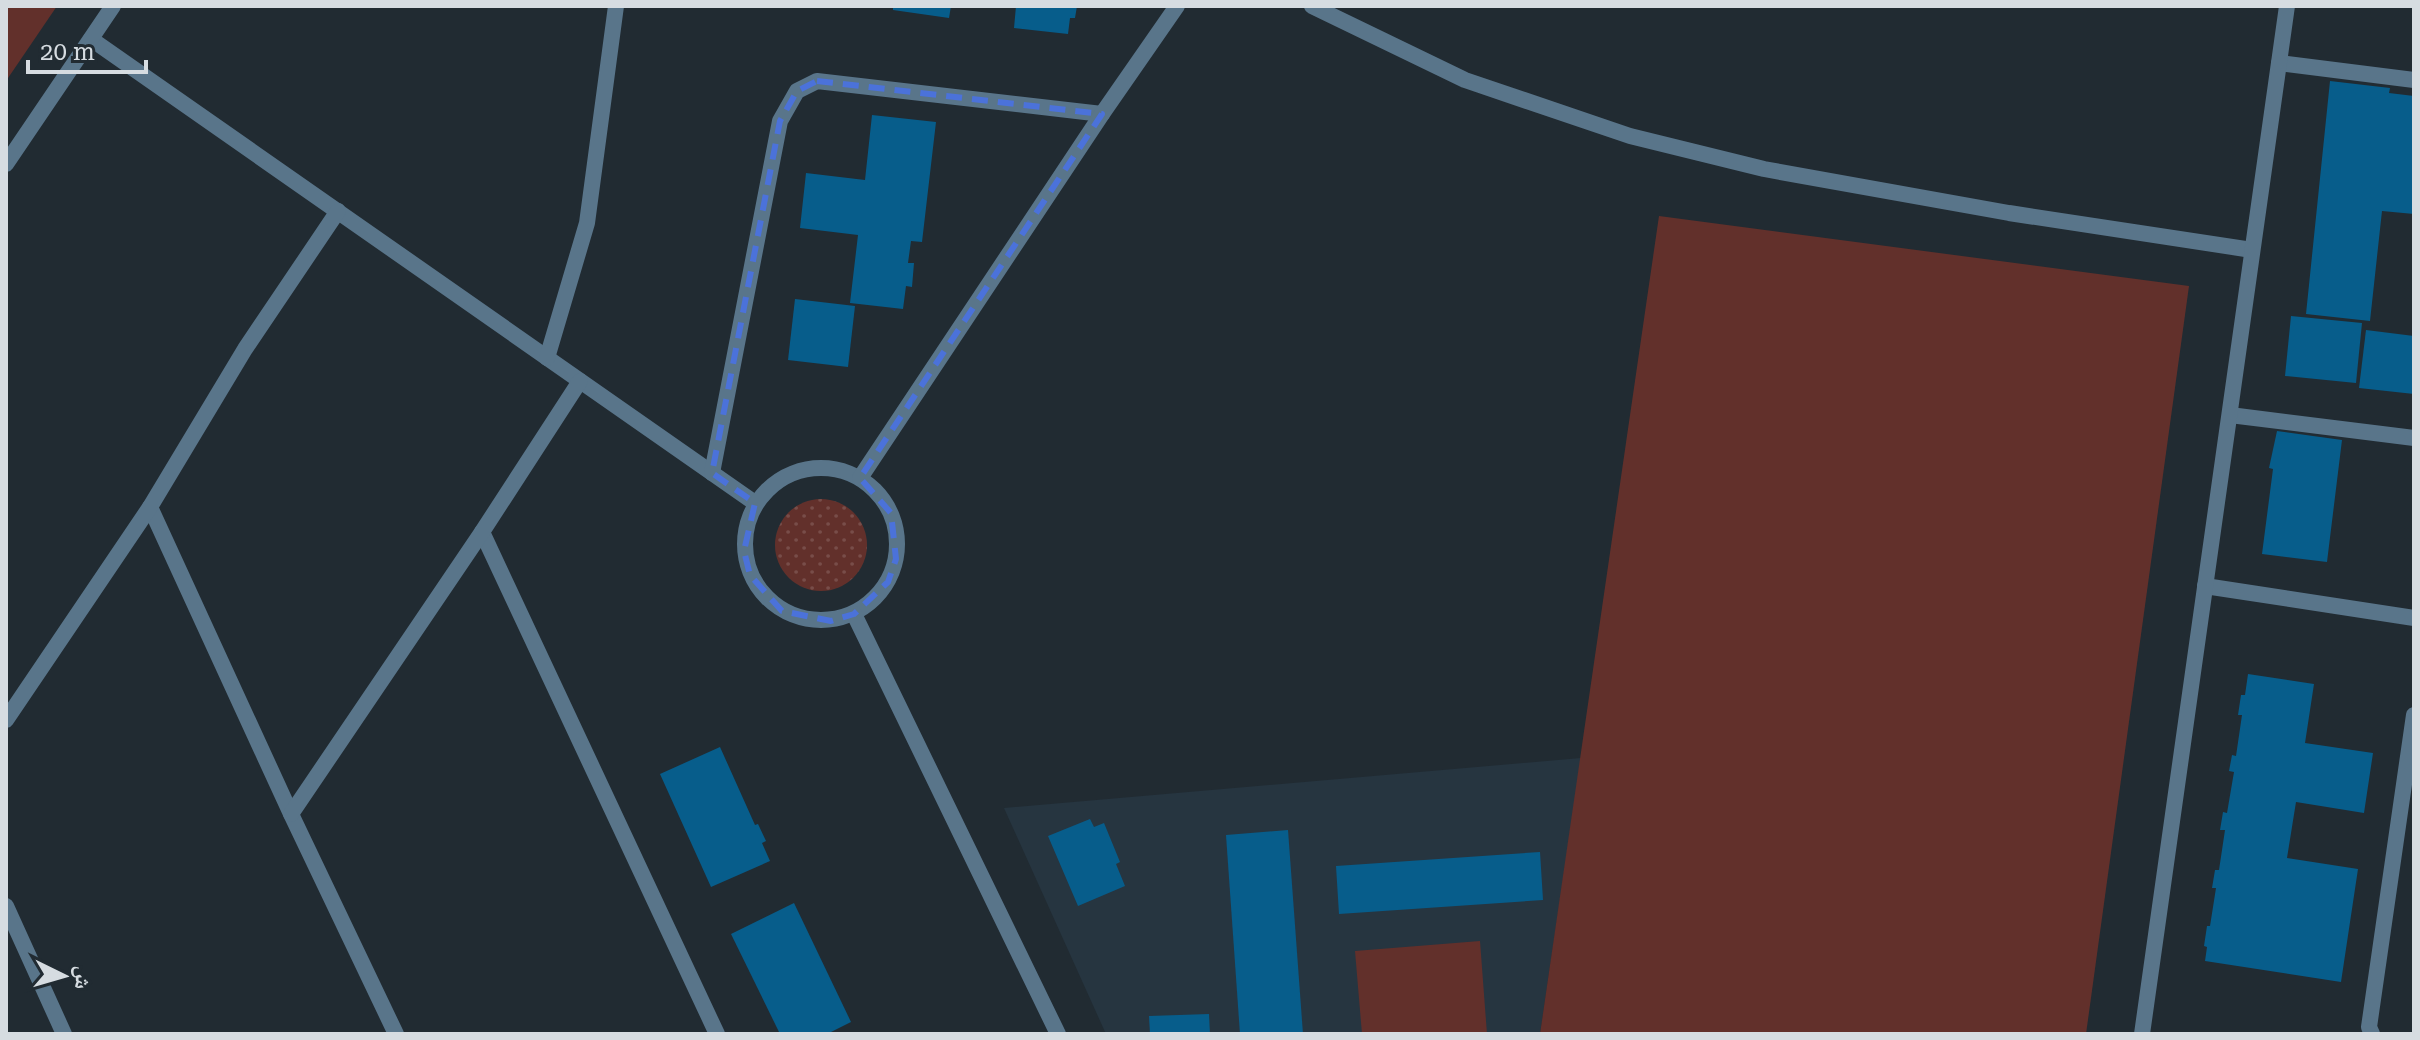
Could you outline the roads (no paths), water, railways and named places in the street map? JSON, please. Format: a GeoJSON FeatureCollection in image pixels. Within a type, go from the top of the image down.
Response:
{"type":"FeatureCollection","features":[{"type":"Feature","properties":{"kind":"street"},"geometry":{"type":"LineString","coordinates":[[6,164],[113,6]]}},
{"type":"Feature","properties":{"kind":"street"},"geometry":{"type":"LineString","coordinates":[[547,358],[587,223],[616,6]]}},
{"type":"Feature","properties":{"kind":"street"},"geometry":{"type":"LineString","coordinates":[[860,478],[1177,6]]}},
{"type":"Feature","properties":{"kind":"street"},"geometry":{"type":"LineString","coordinates":[[1312,6],[1465,80],[1630,136],[1779,172],[2009,213],[2252,250]]}},
{"type":"Feature","properties":{"kind":"street"},"geometry":{"type":"LineString","coordinates":[[2142,1034],[2287,6]]}},
{"type":"Feature","properties":{"kind":"street"},"geometry":{"type":"LineString","coordinates":[[91,39],[755,503]]}},
{"type":"Feature","properties":{"kind":"street"},"geometry":{"type":"LineString","coordinates":[[2279,63],[2414,80]]}},
{"type":"Feature","properties":{"kind":"street"},"geometry":{"type":"LineString","coordinates":[[712,473],[780,121],[797,91],[817,81],[1102,114]]}},
{"type":"Feature","properties":{"kind":"street"},"geometry":{"type":"LineString","coordinates":[[6,720],[150,507],[245,349],[338,211]]}},
{"type":"Feature","properties":{"kind":"street"},"geometry":{"type":"LineString","coordinates":[[291,814],[580,381]]}},
{"type":"Feature","properties":{"kind":"street"},"geometry":{"type":"LineString","coordinates":[[2230,415],[2414,438]]}},
{"type":"Feature","properties":{"kind":"street"},"geometry":{"type":"LineString","coordinates":[[814,467],[838,469],[860,478],[878,493],[891,513],[897,536],[896,559],[888,582],[874,600],[854,614],[831,621],[806,620],[782,611],[764,596],[750,575],[744,551],[746,526],[755,503],[771,486],[791,473],[814,467]]}},
{"type":"Feature","properties":{"kind":"street"},"geometry":{"type":"LineString","coordinates":[[150,507],[396,1034]]}},
{"type":"Feature","properties":{"kind":"street"},"geometry":{"type":"LineString","coordinates":[[482,532],[717,1034]]}},
{"type":"Feature","properties":{"kind":"street"},"geometry":{"type":"LineString","coordinates":[[2205,586],[2414,618]]}},
{"type":"Feature","properties":{"kind":"street"},"geometry":{"type":"LineString","coordinates":[[854,614],[1058,1034]]}},
{"type":"Feature","properties":{"kind":"street"},"geometry":{"type":"LineString","coordinates":[[2372,1034],[2369,1027],[2414,715]]}},
{"type":"Feature","properties":{"kind":"street"},"geometry":{"type":"LineString","coordinates":[[6,906],[64,1034]]}}]}
